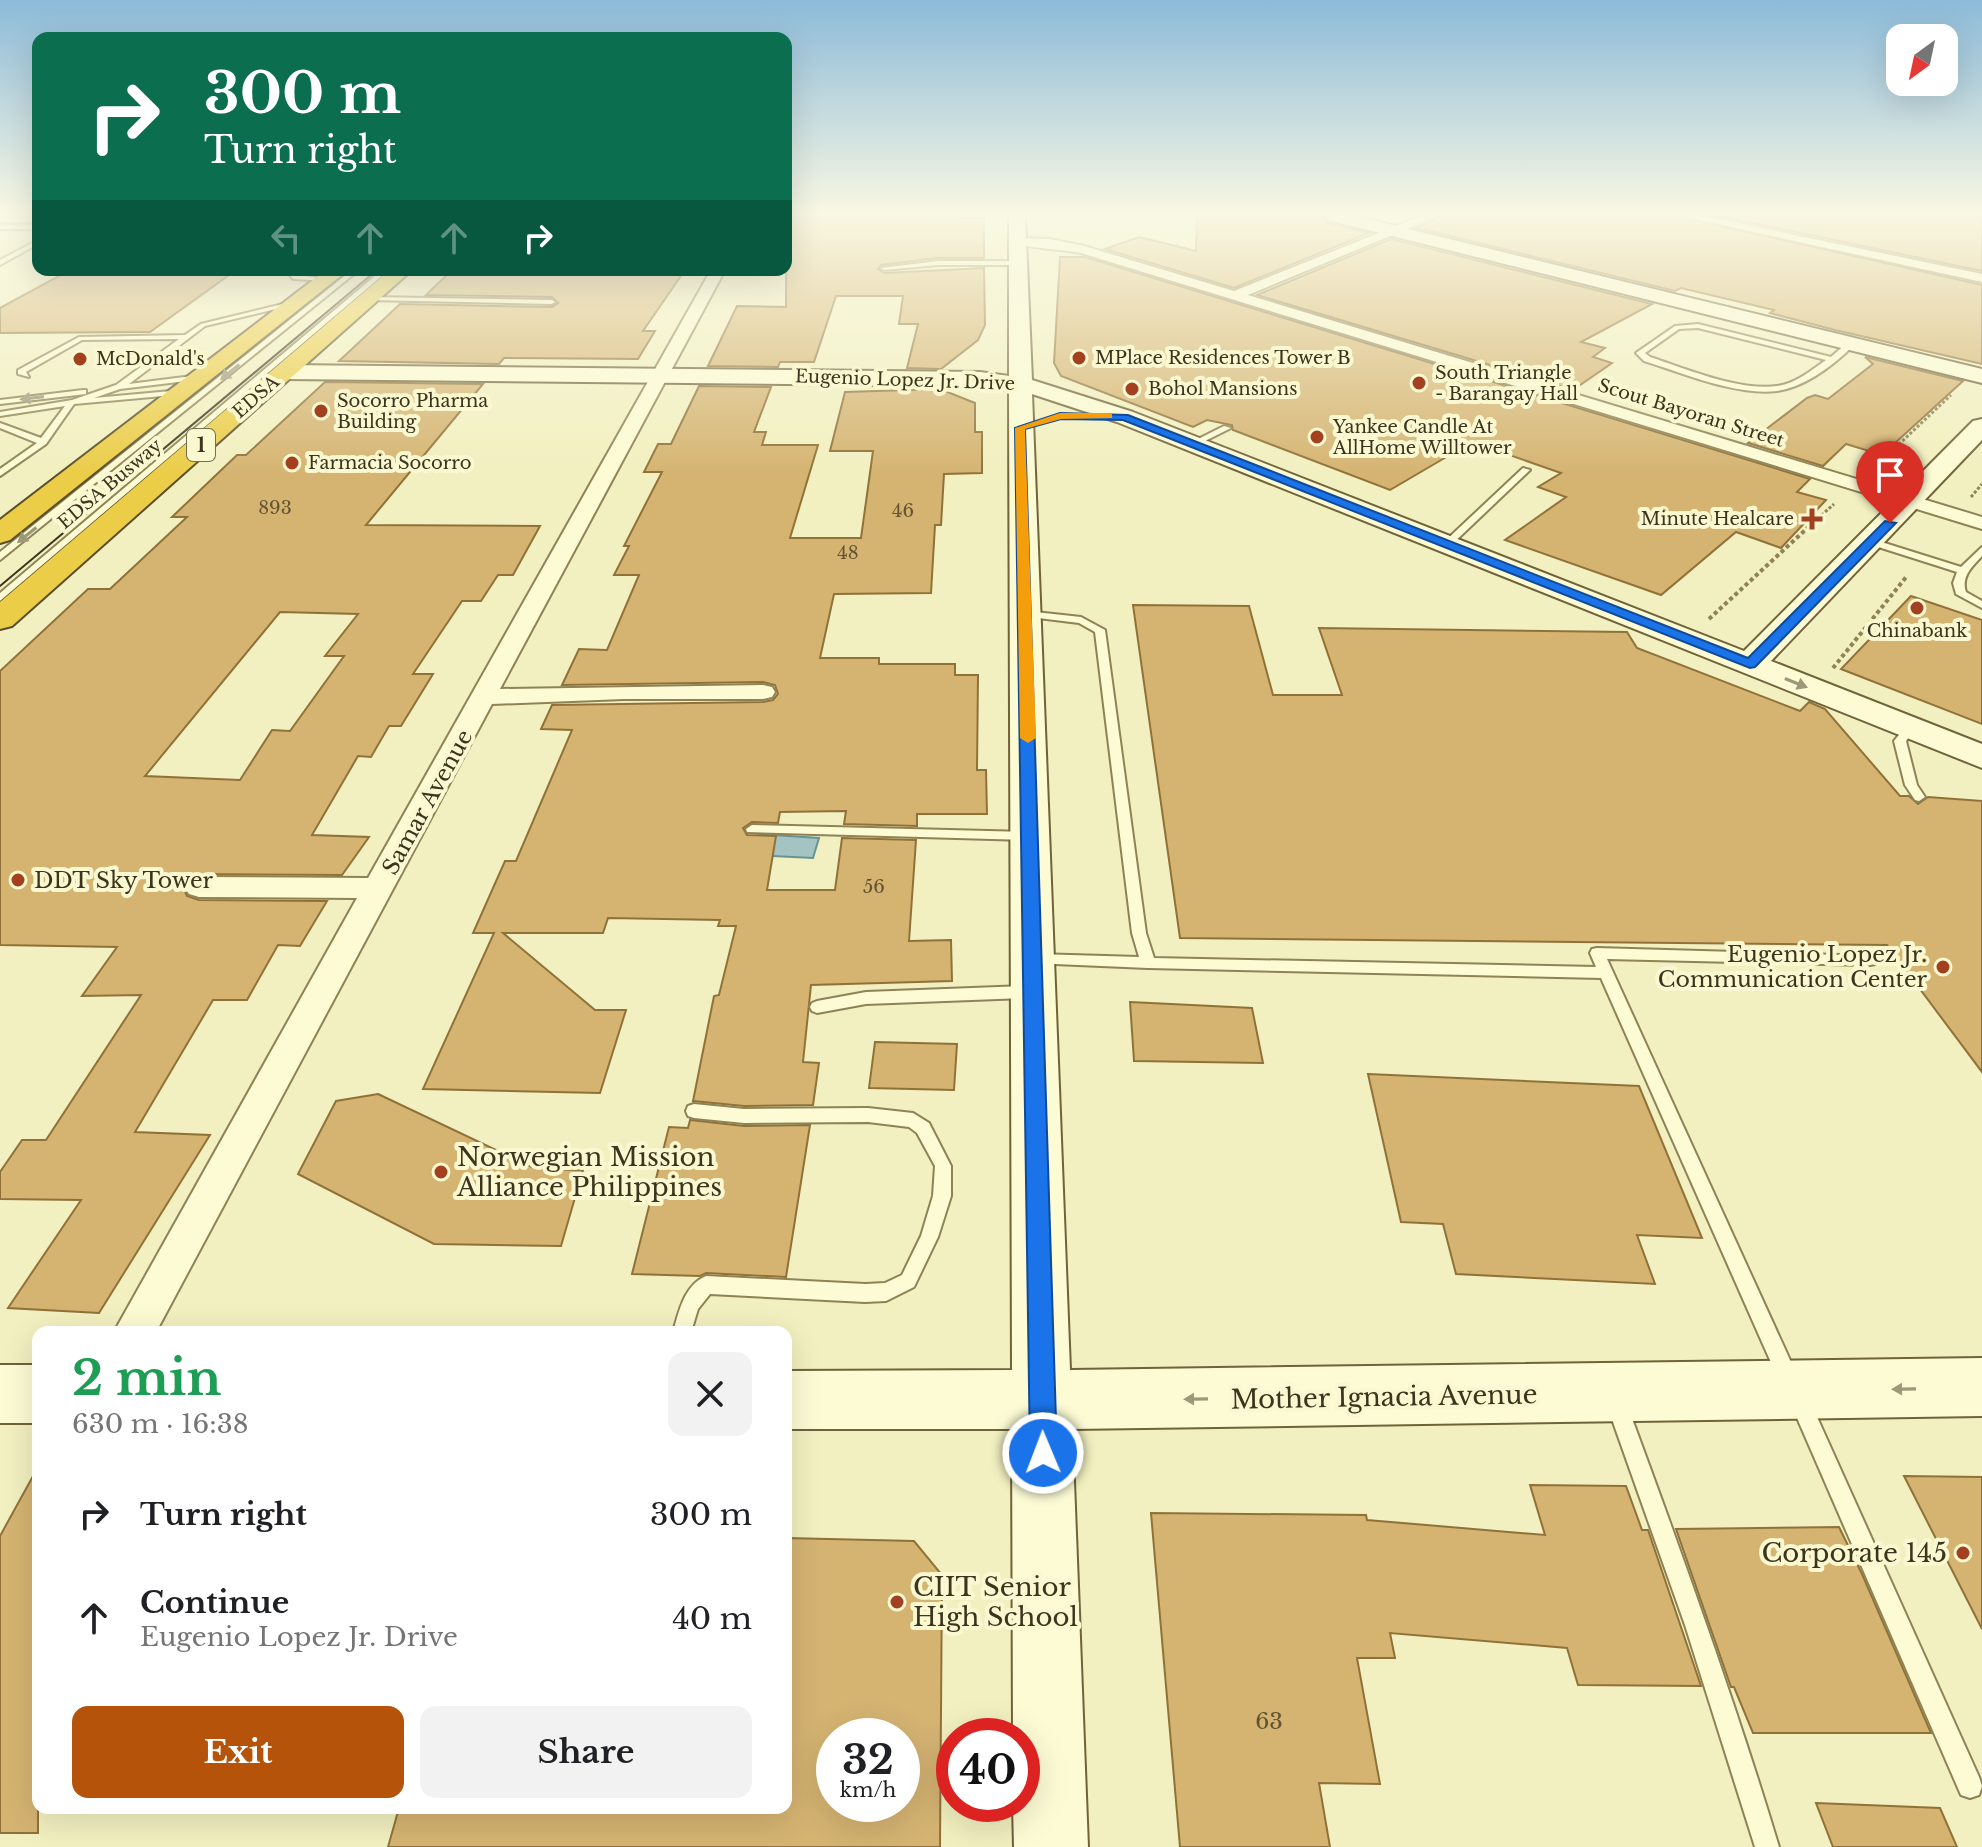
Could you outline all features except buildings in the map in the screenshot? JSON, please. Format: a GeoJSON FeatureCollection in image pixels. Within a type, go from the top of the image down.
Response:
{"type":"FeatureCollection","features":[{"type":"Feature","properties":{"kind":"highway","name":"1"},"geometry":{"type":"LineString","coordinates":[[0,534],[296,302]]}},
{"type":"Feature","properties":{"kind":"highway","name":"EDSA"},"geometry":{"type":"LineString","coordinates":[[0,619],[366,302]]}},
{"type":"Feature","properties":{"kind":"street","name":"Samar Avenue"},"geometry":{"type":"LineString","coordinates":[[137,1326],[700,302]]}},
{"type":"Feature","properties":{"kind":"street"},"geometry":{"type":"LineString","coordinates":[[1019,302],[1020,383],[1039,422],[1026,614],[1051,1847]]}},
{"type":"Feature","properties":{"kind":"street","name":"Scout Bayoran Street"},"geometry":{"type":"LineString","coordinates":[[1254,302],[1982,523]]}},
{"type":"Feature","properties":{"kind":"street"},"geometry":{"type":"LineString","coordinates":[[1685,302],[1982,376]]}},
{"type":"Feature","properties":{"kind":"street","name":"Eugenio Lopez Jr. Drive"},"geometry":{"type":"LineString","coordinates":[[285,372],[980,379],[1020,383],[1055,391],[1125,417],[1750,664],[1905,735],[1982,757]]}},
{"type":"Feature","properties":{"kind":"street"},"geometry":{"type":"LineString","coordinates":[[1039,422],[1125,417]]}},
{"type":"Feature","properties":{"kind":"street"},"geometry":{"type":"LineString","coordinates":[[1750,664],[1979,434]]}},
{"type":"Feature","properties":{"kind":"street"},"geometry":{"type":"LineString","coordinates":[[485,697],[624,692],[763,692]]}},
{"type":"Feature","properties":{"kind":"street"},"geometry":{"type":"LineString","coordinates":[[199,887],[380,888]]}},
{"type":"Feature","properties":{"kind":"street","name":"Mother Ignacia Avenue"},"geometry":{"type":"LineString","coordinates":[[792,1400],[1613,1394],[1982,1387]]}},
{"type":"Feature","properties":{"kind":"street"},"geometry":{"type":"LineString","coordinates":[[0,1394],[32,1394]]}},
{"type":"Feature","properties":{"kind":"lane"},"geometry":{"type":"LineString","coordinates":[[0,473],[43,442],[73,402],[119,387],[213,322],[295,302]]}},
{"type":"Feature","properties":{"kind":"lane","name":"EDSA Busway"},"geometry":{"type":"LineString","coordinates":[[0,557],[316,302]]}},
{"type":"Feature","properties":{"kind":"lane","name":"EDSA Busway"},"geometry":{"type":"LineString","coordinates":[[0,598],[348,302]]}},
{"type":"Feature","properties":{"kind":"lane"},"geometry":{"type":"LineString","coordinates":[[1832,359],[1738,333],[1687,325],[1677,327],[1640,353],[1647,359],[1668,365],[1766,389],[1790,386],[1832,359],[1852,343]]}},
{"type":"Feature","properties":{"kind":"lane"},"geometry":{"type":"LineString","coordinates":[[26,375],[21,372],[75,340],[188,337]]}},
{"type":"Feature","properties":{"kind":"lane"},"geometry":{"type":"LineString","coordinates":[[0,402],[119,387],[191,385]]}},
{"type":"Feature","properties":{"kind":"lane"},"geometry":{"type":"LineString","coordinates":[[0,414],[191,385]]}},
{"type":"Feature","properties":{"kind":"lane"},"geometry":{"type":"LineString","coordinates":[[0,425],[43,442]]}},
{"type":"Feature","properties":{"kind":"lane"},"geometry":{"type":"LineString","coordinates":[[1190,445],[1227,428]]}},
{"type":"Feature","properties":{"kind":"lane"},"geometry":{"type":"LineString","coordinates":[[1445,546],[1526,470]]}},
{"type":"Feature","properties":{"kind":"lane"},"geometry":{"type":"LineString","coordinates":[[1872,542],[1963,571]]}},
{"type":"Feature","properties":{"kind":"lane"},"geometry":{"type":"LineString","coordinates":[[1982,550],[1963,571],[1958,583],[1961,594],[1982,605]]}},
{"type":"Feature","properties":{"kind":"lane"},"geometry":{"type":"LineString","coordinates":[[1026,614],[1081,620],[1100,630],[1139,933],[1148,963]]}},
{"type":"Feature","properties":{"kind":"lane"},"geometry":{"type":"LineString","coordinates":[[1905,735],[1911,785],[1919,797]]}},
{"type":"Feature","properties":{"kind":"lane"},"geometry":{"type":"LineString","coordinates":[[752,829],[1030,836]]}},
{"type":"Feature","properties":{"kind":"lane"},"geometry":{"type":"LineString","coordinates":[[1870,960],[1597,953],[1970,1786]]}},
{"type":"Feature","properties":{"kind":"lane"},"geometry":{"type":"LineString","coordinates":[[817,1007],[1034,975],[1148,963],[1606,973]]}},
{"type":"Feature","properties":{"kind":"lane"},"geometry":{"type":"LineString","coordinates":[[684,1326],[690,1304],[706,1285],[865,1293],[886,1292],[908,1281],[929,1237],[942,1196],[943,1166],[933,1142],[913,1120],[868,1115],[744,1116],[694,1111]]}},
{"type":"Feature","properties":{"kind":"lane"},"geometry":{"type":"LineString","coordinates":[[1613,1394],[1693,1611],[1767,1847]]}},
{"type":"Feature","properties":{"kind":"water"},"geometry":{"type":"Polygon","coordinates":[[[758,834],[819,838],[813,858],[752,855],[758,834]]]}},
{"type":"Feature","properties":{"kind":"tram line"},"geometry":{"type":"LineString","coordinates":[[0,586],[339,302]]}},
{"type":"Feature","properties":{"kind":"slow traffic"},"geometry":{"type":"LineString","coordinates":[[1028,738],[1020,428],[1060,416],[1108,416]]}},
{"type":"Feature","properties":{"kind":"place","name":"MPlace Residences Tower B"},"geometry":{"type":"Point","coordinates":[1079,358]}},
{"type":"Feature","properties":{"kind":"place","name":"McDonald's"},"geometry":{"type":"Point","coordinates":[80,359]}},
{"type":"Feature","properties":{"kind":"place","name":"South Triangle - Barangay Hall"},"geometry":{"type":"Point","coordinates":[1419,383]}},
{"type":"Feature","properties":{"kind":"place","name":"Bohol Mansions"},"geometry":{"type":"Point","coordinates":[1132,389]}},
{"type":"Feature","properties":{"kind":"place","name":"Socorro Pharma Building"},"geometry":{"type":"Point","coordinates":[321,411]}},
{"type":"Feature","properties":{"kind":"place","name":"Yankee Candle At AllHome Willtower"},"geometry":{"type":"Point","coordinates":[1317,437]}},
{"type":"Feature","properties":{"kind":"place","name":"Farmacia Socorro"},"geometry":{"type":"Point","coordinates":[292,463]}},
{"type":"Feature","properties":{"kind":"place","name":"Minute Healcare"},"geometry":{"type":"Point","coordinates":[1812,519]}},
{"type":"Feature","properties":{"kind":"place","name":"Chinabank"},"geometry":{"type":"Point","coordinates":[1917,608]}},
{"type":"Feature","properties":{"kind":"place","name":"DDT Sky Tower"},"geometry":{"type":"Point","coordinates":[18,880]}},
{"type":"Feature","properties":{"kind":"place","name":"Eugenio Lopez Jr. Communication Center"},"geometry":{"type":"Point","coordinates":[1943,967]}},
{"type":"Feature","properties":{"kind":"place","name":"Norwegian Mission Alliance Philippines"},"geometry":{"type":"Point","coordinates":[441,1172]}},
{"type":"Feature","properties":{"kind":"place","name":"Corporate 145"},"geometry":{"type":"Point","coordinates":[1963,1553]}},
{"type":"Feature","properties":{"kind":"place","name":"CIIT Senior High School"},"geometry":{"type":"Point","coordinates":[897,1602]}},
{"type":"Feature","properties":{"kind":"route"},"geometry":{"type":"LineString","coordinates":[[1043,1453],[1033,900],[1020,428],[1060,416],[1125,417],[1750,664],[1890,523]]}}]}
